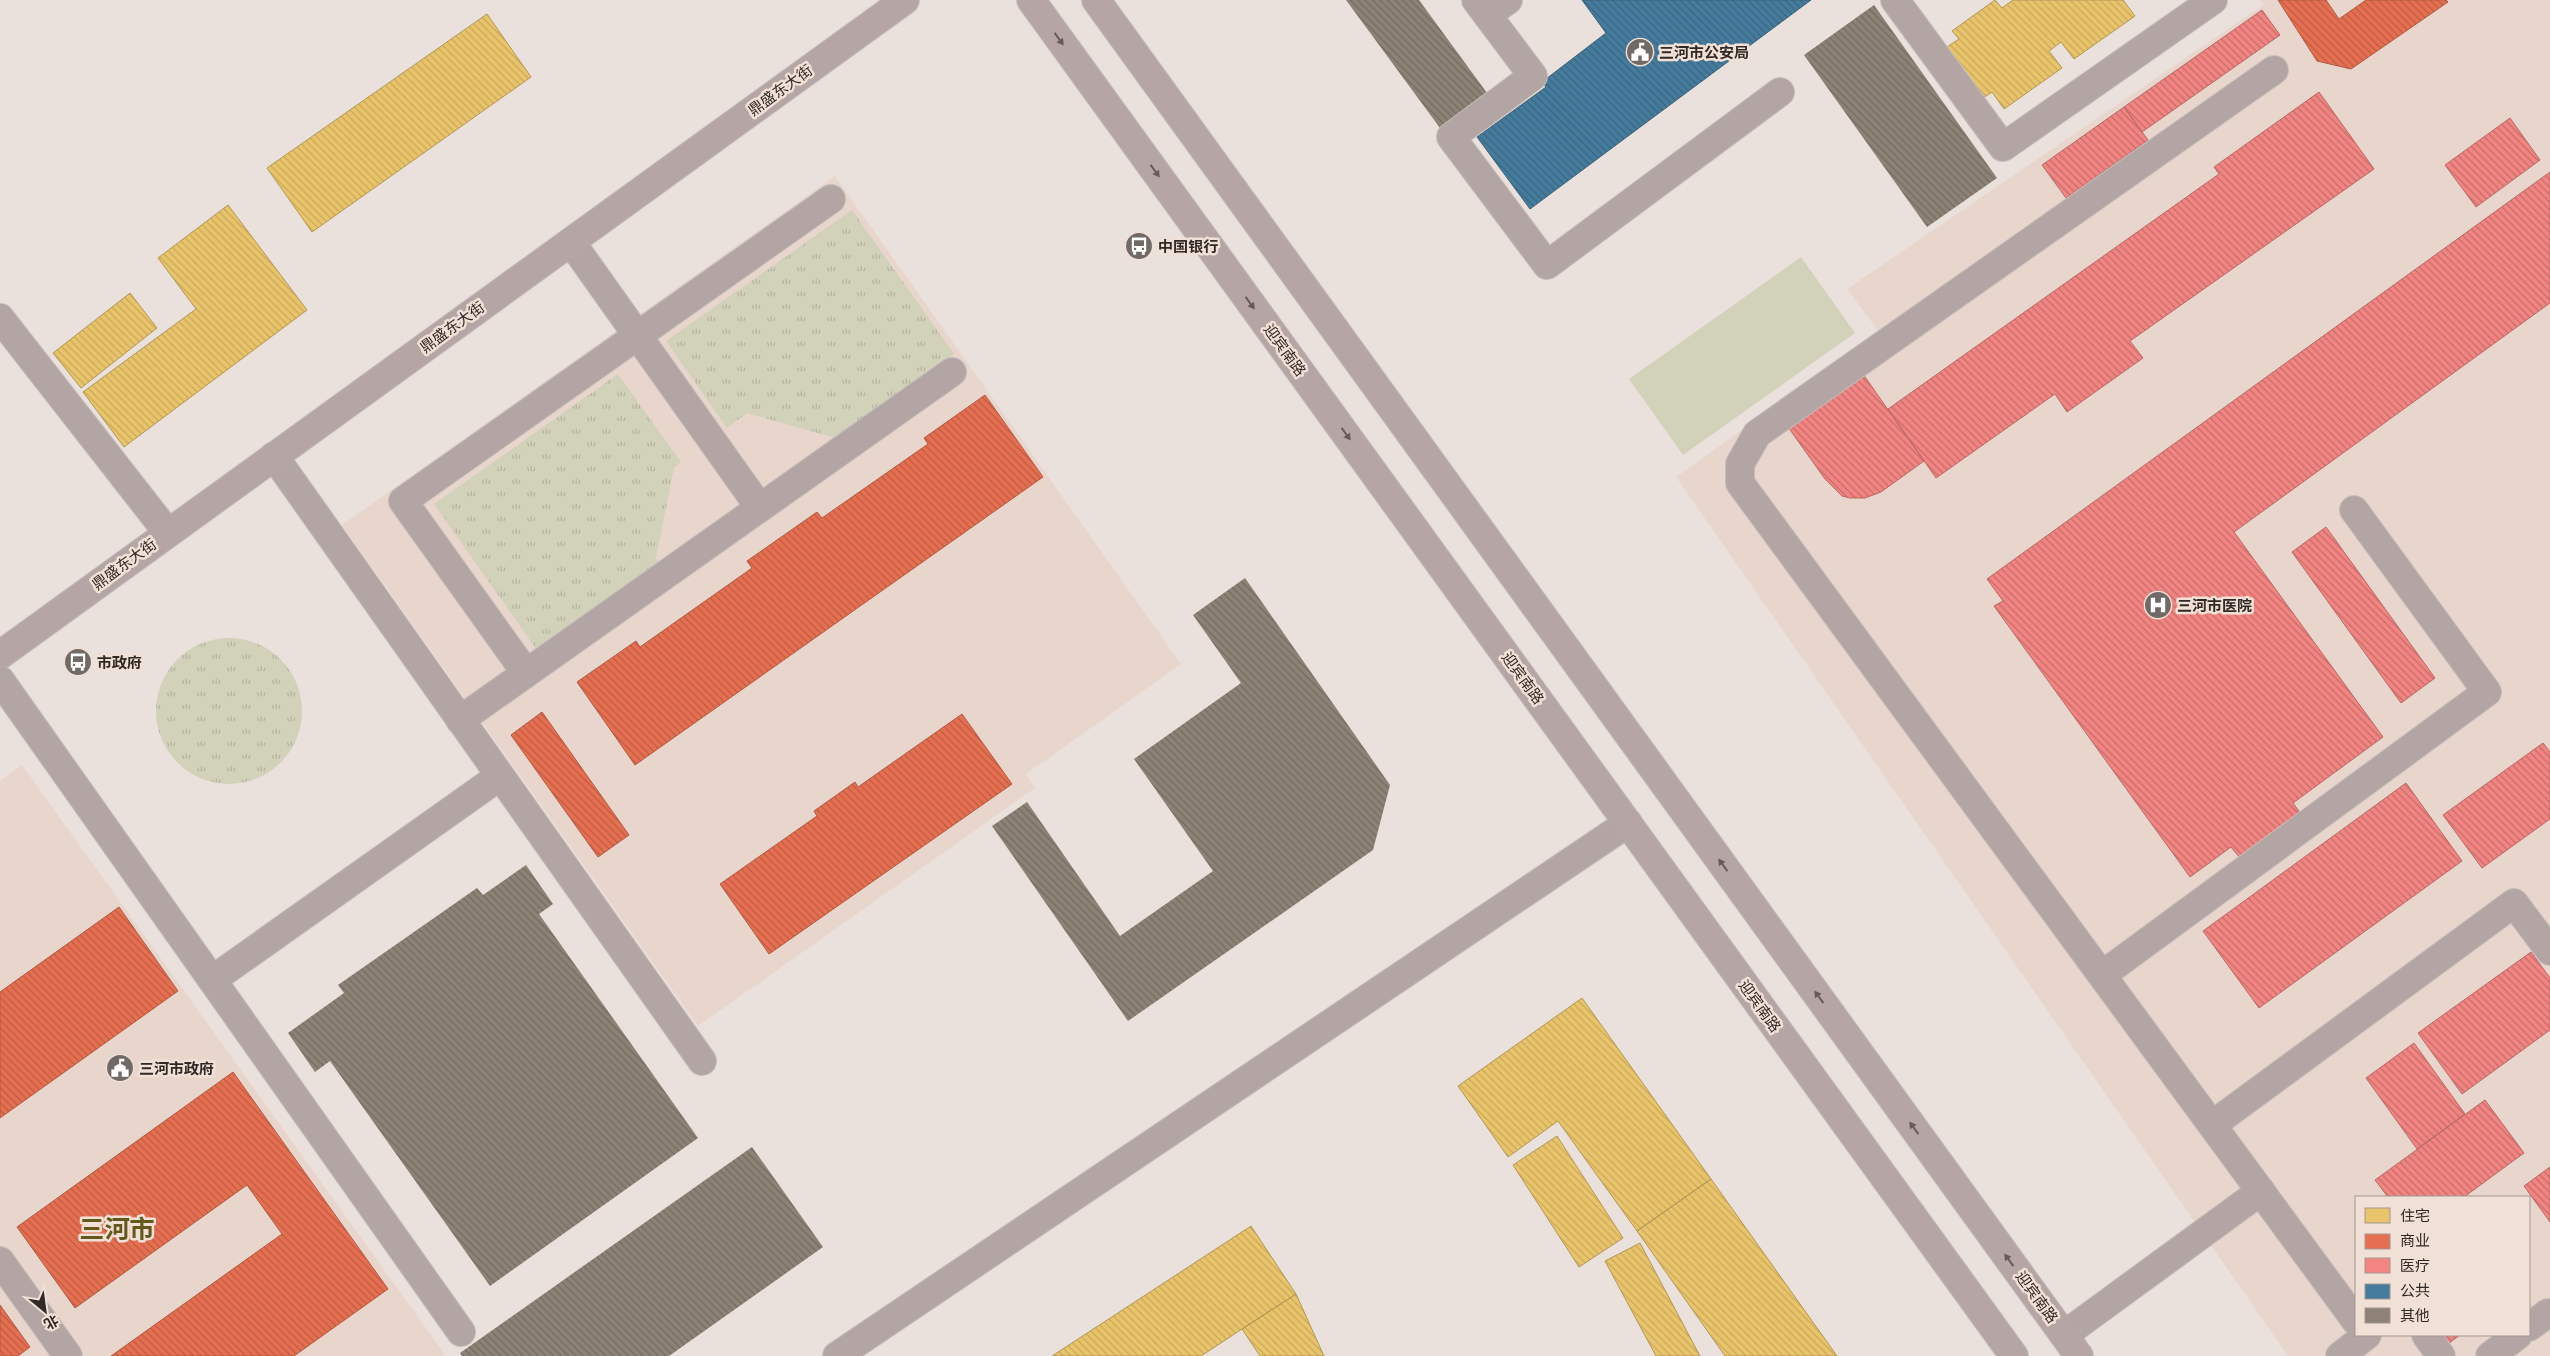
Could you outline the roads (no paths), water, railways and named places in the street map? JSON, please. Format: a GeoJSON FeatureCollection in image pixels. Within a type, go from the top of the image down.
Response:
{"type":"FeatureCollection","features":[{"type":"Feature","properties":{"kind":"main road","name":"鼎盛东大街"},"geometry":{"type":"LineString","coordinates":[[0,654],[905,0]]}},
{"type":"Feature","properties":{"kind":"main road","name":"迎宾南路"},"geometry":{"type":"LineString","coordinates":[[1031,0],[2014,1356]]}},
{"type":"Feature","properties":{"kind":"main road","name":"迎宾南路"},"geometry":{"type":"LineString","coordinates":[[1096,0],[2072,1346]]}},
{"type":"Feature","properties":{"kind":"street"},"geometry":{"type":"LineString","coordinates":[[1899,2],[2002,147],[2213,0]]}},
{"type":"Feature","properties":{"kind":"street"},"geometry":{"type":"LineString","coordinates":[[1490,5],[1533,76],[1451,136],[1547,265],[1780,92]]}},
{"type":"Feature","properties":{"kind":"street"},"geometry":{"type":"LineString","coordinates":[[2274,70],[1757,434],[1740,464],[1740,483],[2355,1318]]}},
{"type":"Feature","properties":{"kind":"street"},"geometry":{"type":"LineString","coordinates":[[526,673],[403,501],[831,199]]}},
{"type":"Feature","properties":{"kind":"street"},"geometry":{"type":"LineString","coordinates":[[571,242],[760,508]]}},
{"type":"Feature","properties":{"kind":"street"},"geometry":{"type":"LineString","coordinates":[[0,318],[168,533]]}},
{"type":"Feature","properties":{"kind":"street"},"geometry":{"type":"LineString","coordinates":[[460,720],[952,372]]}},
{"type":"Feature","properties":{"kind":"street"},"geometry":{"type":"LineString","coordinates":[[274,456],[702,1061]]}},
{"type":"Feature","properties":{"kind":"street"},"geometry":{"type":"LineString","coordinates":[[2102,975],[2487,692],[2354,510]]}},
{"type":"Feature","properties":{"kind":"street"},"geometry":{"type":"LineString","coordinates":[[0,680],[461,1332]]}},
{"type":"Feature","properties":{"kind":"street"},"geometry":{"type":"LineString","coordinates":[[212,980],[500,776]]}},
{"type":"Feature","properties":{"kind":"street"},"geometry":{"type":"LineString","coordinates":[[837,1356],[1628,823]]}},
{"type":"Feature","properties":{"kind":"street"},"geometry":{"type":"LineString","coordinates":[[2212,1124],[2514,902],[2550,951]]}},
{"type":"Feature","properties":{"kind":"street"},"geometry":{"type":"LineString","coordinates":[[2072,1346],[2261,1191]]}},
{"type":"Feature","properties":{"kind":"street"},"geometry":{"type":"LineString","coordinates":[[0,1261],[68,1356]]}},
{"type":"Feature","properties":{"kind":"street"},"geometry":{"type":"LineString","coordinates":[[2530,1326],[2548,1312],[2550,1315]]}},
{"type":"Feature","properties":{"kind":"street"},"geometry":{"type":"LineString","coordinates":[[2340,1356],[2361,1336]]}},
{"type":"Feature","properties":{"kind":"street"},"geometry":{"type":"LineString","coordinates":[[2427,1336],[2441,1356]]}},
{"type":"Feature","properties":{"kind":"street"},"geometry":{"type":"LineString","coordinates":[[2490,1356],[2517,1336]]}},
{"type":"Feature","properties":{"kind":"place","name":"三河市公安局"},"geometry":{"type":"Point","coordinates":[1640,52]}},
{"type":"Feature","properties":{"kind":"place","name":"中国银行"},"geometry":{"type":"Point","coordinates":[1139,246]}},
{"type":"Feature","properties":{"kind":"place","name":"三河市医院"},"geometry":{"type":"Point","coordinates":[2158,605]}},
{"type":"Feature","properties":{"kind":"place","name":"市政府"},"geometry":{"type":"Point","coordinates":[78,662]}},
{"type":"Feature","properties":{"kind":"place","name":"三河市政府"},"geometry":{"type":"Point","coordinates":[120,1068]}},
{"type":"Feature","properties":{"kind":"district","name":"三河市"},"geometry":{"type":"Point","coordinates":[117,1229]}}]}
